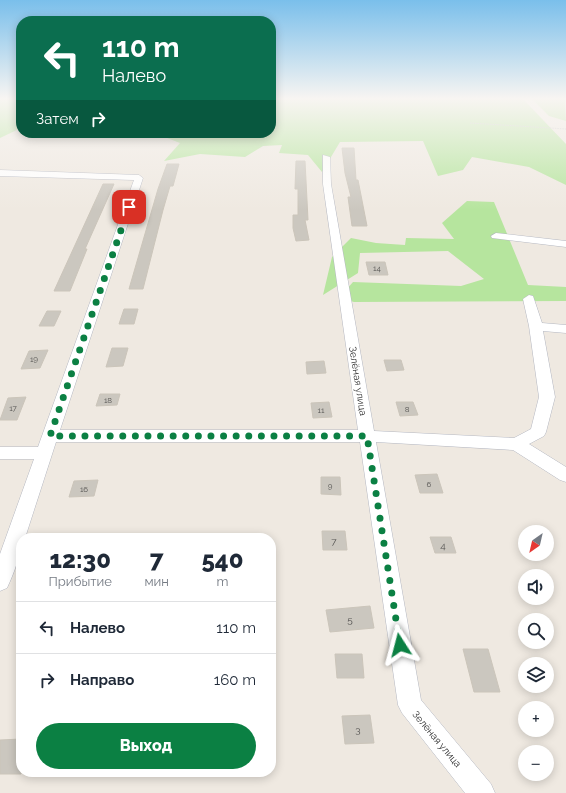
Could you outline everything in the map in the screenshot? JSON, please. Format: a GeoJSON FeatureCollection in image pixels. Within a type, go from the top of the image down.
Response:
{"type":"FeatureCollection","features":[{"type":"Feature","properties":{"kind":"street","name":"Зелёная улица"},"geometry":{"type":"LineString","coordinates":[[326,157],[327,184],[410,705],[482,793]]}},
{"type":"Feature","properties":{"kind":"street"},"geometry":{"type":"LineString","coordinates":[[0,173],[139,178],[16,533]]}},
{"type":"Feature","properties":{"kind":"street"},"geometry":{"type":"LineString","coordinates":[[496,236],[566,244]]}},
{"type":"Feature","properties":{"kind":"street"},"geometry":{"type":"LineString","coordinates":[[516,444],[538,432],[547,397],[536,326],[529,299]]}},
{"type":"Feature","properties":{"kind":"street"},"geometry":{"type":"LineString","coordinates":[[536,326],[566,329]]}},
{"type":"Feature","properties":{"kind":"street"},"geometry":{"type":"LineString","coordinates":[[50,436],[367,436],[516,444],[566,475]]}},
{"type":"Feature","properties":{"kind":"street"},"geometry":{"type":"LineString","coordinates":[[0,453],[43,453]]}},
{"type":"Feature","properties":{"kind":"street"},"geometry":{"type":"LineString","coordinates":[[0,582],[16,534]]}},
{"type":"Feature","properties":{"kind":"green space"},"geometry":{"type":"Polygon","coordinates":[[[276,136],[558,136],[566,144],[566,185],[529,167],[472,157],[463,170],[438,176],[423,141],[340,142],[322,172],[308,155],[279,153],[282,145],[263,146],[245,157],[200,154],[164,161],[180,143],[167,138],[276,138],[276,136]]]}},
{"type":"Feature","properties":{"kind":"green space"},"geometry":{"type":"Polygon","coordinates":[[[467,201],[494,202],[528,285],[566,287],[566,301],[354,302],[339,298],[353,282],[461,286],[484,279],[448,251],[360,253],[358,273],[323,295],[332,257],[351,238],[376,243],[405,245],[406,238],[454,239],[442,223],[467,201]]]}},
{"type":"Feature","properties":{"kind":"building"},"geometry":{"type":"Polygon","coordinates":[[[342,148],[354,148],[356,180],[358,180],[367,226],[352,226],[348,197],[351,197],[345,173],[342,148]]]}},
{"type":"Feature","properties":{"kind":"building"},"geometry":{"type":"Polygon","coordinates":[[[296,161],[305,161],[308,220],[305,220],[309,240],[296,241],[293,228],[293,215],[298,215],[298,189],[295,189],[296,161]]]}},
{"type":"Feature","properties":{"kind":"building"},"geometry":{"type":"Polygon","coordinates":[[[167,164],[179,164],[173,186],[170,186],[163,210],[143,289],[129,289],[158,189],[167,164]]]}},
{"type":"Feature","properties":{"kind":"building"},"geometry":{"type":"Polygon","coordinates":[[[103,184],[114,184],[85,249],[87,249],[70,291],[54,291],[103,184]]]}},
{"type":"Feature","properties":{"kind":"building"},"geometry":{"type":"Polygon","coordinates":[[[366,262],[385,262],[388,275],[369,275],[366,262]]]}},
{"type":"Feature","properties":{"kind":"building"},"geometry":{"type":"Polygon","coordinates":[[[124,309],[138,309],[134,324],[119,324],[124,309]]]}},
{"type":"Feature","properties":{"kind":"building"},"geometry":{"type":"Polygon","coordinates":[[[47,311],[61,311],[54,326],[39,326],[47,311]]]}},
{"type":"Feature","properties":{"kind":"building"},"geometry":{"type":"Polygon","coordinates":[[[112,348],[128,348],[123,366],[106,367],[112,348]]]}},
{"type":"Feature","properties":{"kind":"building"},"geometry":{"type":"Polygon","coordinates":[[[48,350],[40,368],[21,369],[29,351],[48,350]]]}},
{"type":"Feature","properties":{"kind":"building"},"geometry":{"type":"Polygon","coordinates":[[[384,360],[401,360],[404,370],[387,371],[384,360]]]}},
{"type":"Feature","properties":{"kind":"building"},"geometry":{"type":"Polygon","coordinates":[[[324,361],[326,373],[307,374],[306,362],[324,361]]]}},
{"type":"Feature","properties":{"kind":"building"},"geometry":{"type":"Polygon","coordinates":[[[100,394],[120,394],[117,405],[96,406],[100,394]]]}},
{"type":"Feature","properties":{"kind":"building"},"geometry":{"type":"Polygon","coordinates":[[[26,397],[17,420],[0,420],[8,398],[26,397]]]}},
{"type":"Feature","properties":{"kind":"building"},"geometry":{"type":"Polygon","coordinates":[[[329,402],[332,417],[313,418],[311,403],[329,402]]]}},
{"type":"Feature","properties":{"kind":"building"},"geometry":{"type":"Polygon","coordinates":[[[396,402],[413,402],[418,415],[400,416],[396,402]]]}},
{"type":"Feature","properties":{"kind":"building"},"geometry":{"type":"Polygon","coordinates":[[[437,474],[443,493],[420,493],[415,475],[437,474]]]}},
{"type":"Feature","properties":{"kind":"building"},"geometry":{"type":"Polygon","coordinates":[[[321,477],[340,477],[341,495],[321,494],[321,477]]]}},
{"type":"Feature","properties":{"kind":"building"},"geometry":{"type":"Polygon","coordinates":[[[98,480],[94,496],[69,497],[74,481],[98,480]]]}},
{"type":"Feature","properties":{"kind":"building"},"geometry":{"type":"Polygon","coordinates":[[[322,531],[345,531],[347,550],[323,550],[322,531]]]}},
{"type":"Feature","properties":{"kind":"building"},"geometry":{"type":"Polygon","coordinates":[[[430,537],[451,537],[456,553],[435,553],[430,537]]]}},
{"type":"Feature","properties":{"kind":"building"},"geometry":{"type":"Polygon","coordinates":[[[370,606],[374,628],[330,632],[326,610],[370,606]]]}},
{"type":"Feature","properties":{"kind":"building"},"geometry":{"type":"Polygon","coordinates":[[[463,649],[488,649],[500,692],[474,692],[463,649]]]}},
{"type":"Feature","properties":{"kind":"building"},"geometry":{"type":"Polygon","coordinates":[[[335,654],[362,654],[364,678],[337,678],[335,654]]]}},
{"type":"Feature","properties":{"kind":"building"},"geometry":{"type":"Polygon","coordinates":[[[370,715],[374,743],[345,744],[342,716],[370,715]]]}},
{"type":"Feature","properties":{"kind":"building"},"geometry":{"type":"Polygon","coordinates":[[[16,739],[16,774],[0,774],[0,740],[16,739]]]}},
{"type":"Feature","properties":{"kind":"route"},"geometry":{"type":"LineString","coordinates":[[129,207],[50,436],[367,436],[400,645]]}}]}
